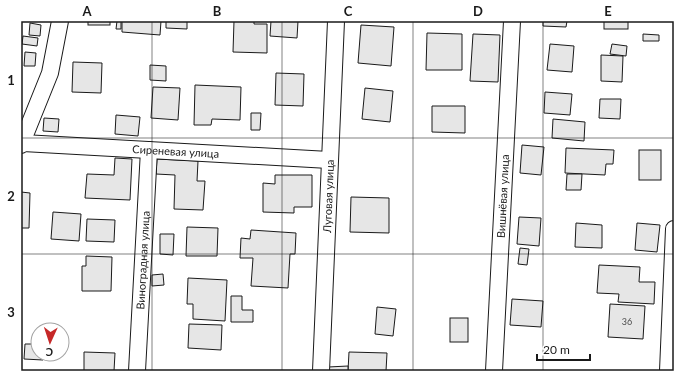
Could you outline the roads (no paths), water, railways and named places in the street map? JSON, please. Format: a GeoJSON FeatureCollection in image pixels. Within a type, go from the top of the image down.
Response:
{"type":"FeatureCollection","features":[{"type":"Feature","properties":{"kind":"street"},"geometry":{"type":"LineString","coordinates":[[22,144],[50,73],[60,21]]}},
{"type":"Feature","properties":{"kind":"street","name":"Луговая улица"},"geometry":{"type":"LineString","coordinates":[[321,371],[336,21]]}},
{"type":"Feature","properties":{"kind":"street","name":"Вишнёвая улица"},"geometry":{"type":"LineString","coordinates":[[494,371],[512,21]]}},
{"type":"Feature","properties":{"kind":"street","name":"Сиреневая улица"},"geometry":{"type":"LineString","coordinates":[[22,144],[329,160]]}},
{"type":"Feature","properties":{"kind":"street","name":"Виноградная улица"},"geometry":{"type":"LineString","coordinates":[[138,371],[148,150]]}},
{"type":"Feature","properties":{"kind":"street"},"geometry":{"type":"LineString","coordinates":[[668,371],[674,229]]}}]}
